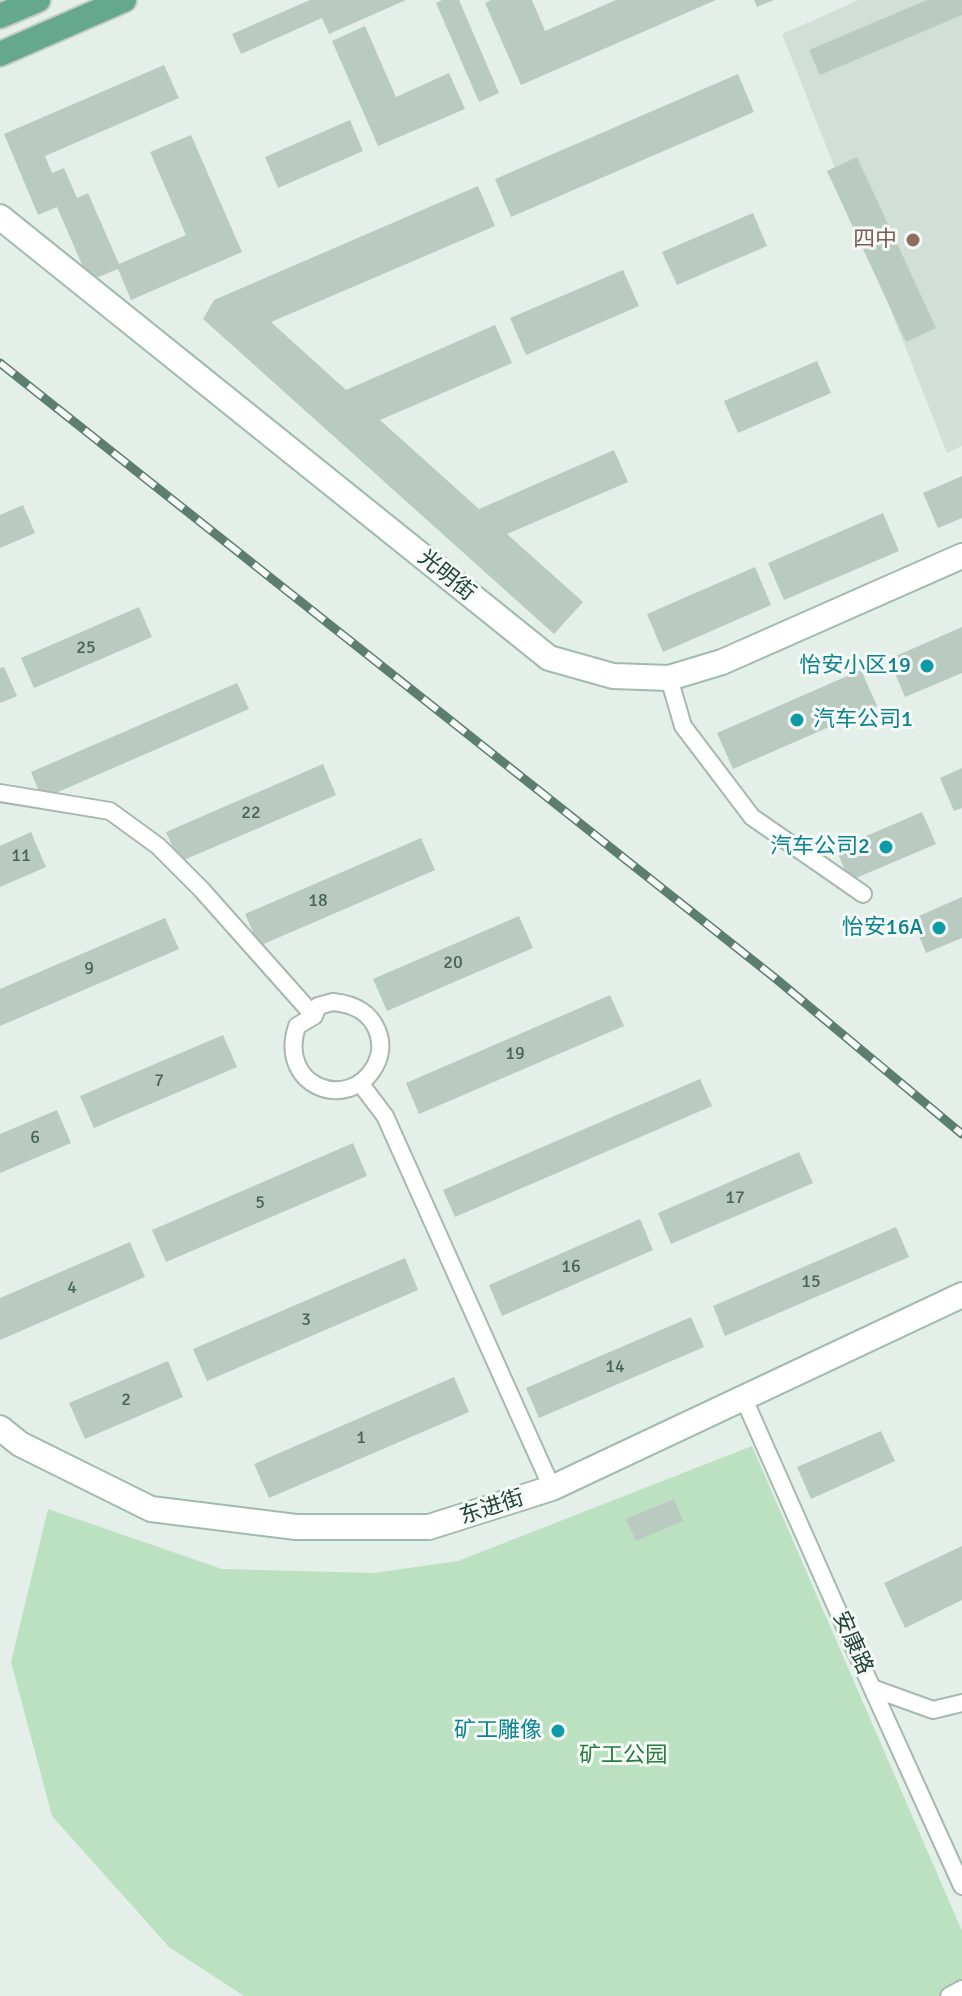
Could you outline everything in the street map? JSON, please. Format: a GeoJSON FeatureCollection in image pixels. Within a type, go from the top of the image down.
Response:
{"type":"FeatureCollection","features":[{"type":"Feature","properties":{"kind":"main road"},"geometry":{"type":"LineString","coordinates":[[0,16],[38,0]]}},
{"type":"Feature","properties":{"kind":"main road"},"geometry":{"type":"LineString","coordinates":[[0,54],[124,0]]}},
{"type":"Feature","properties":{"kind":"main road","name":"光明街"},"geometry":{"type":"LineString","coordinates":[[0,217],[549,658],[613,676],[669,678],[722,662],[962,556]]}},
{"type":"Feature","properties":{"kind":"main road","name":"东进街"},"geometry":{"type":"LineString","coordinates":[[0,1428],[20,1444],[151,1509],[296,1527],[429,1527],[552,1488],[962,1295]]}},
{"type":"Feature","properties":{"kind":"street"},"geometry":{"type":"LineString","coordinates":[[669,678],[683,726],[752,817],[863,894]]}},
{"type":"Feature","properties":{"kind":"street"},"geometry":{"type":"LineString","coordinates":[[0,793],[110,811],[158,846],[201,889],[314,1016]]}},
{"type":"Feature","properties":{"kind":"street"},"geometry":{"type":"LineString","coordinates":[[333,1002],[348,1003],[372,1021],[379,1034],[381,1048],[371,1074],[360,1083],[347,1089],[333,1090],[308,1080],[299,1070],[293,1056],[292,1041],[297,1026],[314,1016],[318,1006],[333,1002]]}},
{"type":"Feature","properties":{"kind":"street"},"geometry":{"type":"LineString","coordinates":[[360,1083],[385,1116],[552,1488]]}},
{"type":"Feature","properties":{"kind":"street","name":"安康路"},"geometry":{"type":"LineString","coordinates":[[744,1399],[962,1886]]}},
{"type":"Feature","properties":{"kind":"street"},"geometry":{"type":"LineString","coordinates":[[872,1688],[933,1710],[962,1703]]}},
{"type":"Feature","properties":{"kind":"shaded area","name":"四中"},"geometry":{"type":"Polygon","coordinates":[[[859,0],[962,0],[962,446],[947,453],[782,34],[859,0]]]}},
{"type":"Feature","properties":{"kind":"green space","name":"矿工公园"},"geometry":{"type":"Polygon","coordinates":[[[752,1446],[962,1931],[962,1996],[244,1996],[169,1947],[52,1816],[11,1662],[48,1509],[222,1569],[374,1573],[458,1561],[752,1446]]]}},
{"type":"Feature","properties":{"kind":"building"},"geometry":{"type":"Polygon","coordinates":[[[310,0],[406,0],[329,34],[322,18],[241,54],[232,34],[310,0]]]}},
{"type":"Feature","properties":{"kind":"building"},"geometry":{"type":"Polygon","coordinates":[[[459,0],[499,93],[479,102],[436,3],[459,0]]]}},
{"type":"Feature","properties":{"kind":"building"},"geometry":{"type":"Polygon","coordinates":[[[491,0],[532,0],[545,31],[616,0],[716,0],[521,85],[485,3],[491,0]]]}},
{"type":"Feature","properties":{"kind":"building"},"geometry":{"type":"Polygon","coordinates":[[[754,0],[774,0],[757,7],[754,0]]]}},
{"type":"Feature","properties":{"kind":"building"},"geometry":{"type":"Polygon","coordinates":[[[927,0],[962,0],[962,15],[820,75],[809,50],[927,0]]]}},
{"type":"Feature","properties":{"kind":"building"},"geometry":{"type":"Polygon","coordinates":[[[365,26],[396,97],[449,73],[465,109],[378,146],[332,41],[365,26]]]}},
{"type":"Feature","properties":{"kind":"building"},"geometry":{"type":"Polygon","coordinates":[[[164,65],[179,98],[45,156],[52,173],[64,168],[77,198],[88,193],[119,264],[186,235],[150,152],[191,135],[242,252],[131,300],[118,269],[89,281],[57,207],[38,215],[4,134],[164,65]]]}},
{"type":"Feature","properties":{"kind":"building"},"geometry":{"type":"Polygon","coordinates":[[[738,74],[754,112],[511,217],[495,179],[738,74]]]}},
{"type":"Feature","properties":{"kind":"building"},"geometry":{"type":"Polygon","coordinates":[[[350,120],[363,151],[278,188],[265,157],[350,120]]]}},
{"type":"Feature","properties":{"kind":"building"},"geometry":{"type":"Polygon","coordinates":[[[857,157],[936,328],[906,342],[827,171],[857,157]]]}},
{"type":"Feature","properties":{"kind":"building"},"geometry":{"type":"Polygon","coordinates":[[[478,186],[495,226],[271,322],[346,390],[495,325],[512,363],[380,420],[479,509],[614,450],[628,482],[507,534],[583,602],[554,634],[203,319],[214,300],[478,186]]]}},
{"type":"Feature","properties":{"kind":"building"},"geometry":{"type":"Polygon","coordinates":[[[753,213],[767,246],[677,285],[662,252],[753,213]]]}},
{"type":"Feature","properties":{"kind":"building"},"geometry":{"type":"Polygon","coordinates":[[[623,270],[639,306],[526,355],[510,318],[623,270]]]}},
{"type":"Feature","properties":{"kind":"building"},"geometry":{"type":"Polygon","coordinates":[[[817,361],[831,393],[738,433],[724,401],[817,361]]]}},
{"type":"Feature","properties":{"kind":"building"},"geometry":{"type":"Polygon","coordinates":[[[962,476],[962,518],[938,528],[923,493],[962,476]]]}},
{"type":"Feature","properties":{"kind":"building"},"geometry":{"type":"Polygon","coordinates":[[[23,505],[35,533],[0,548],[0,515],[23,505]]]}},
{"type":"Feature","properties":{"kind":"building"},"geometry":{"type":"Polygon","coordinates":[[[883,513],[899,551],[784,600],[768,563],[883,513]]]}},
{"type":"Feature","properties":{"kind":"building"},"geometry":{"type":"Polygon","coordinates":[[[755,567],[771,605],[663,652],[647,614],[755,567]]]}},
{"type":"Feature","properties":{"kind":"building"},"geometry":{"type":"Polygon","coordinates":[[[139,607],[152,637],[34,688],[21,658],[139,607]]]}},
{"type":"Feature","properties":{"kind":"building","name":"怡安小区19"},"geometry":{"type":"Polygon","coordinates":[[[962,627],[962,673],[905,697],[889,659],[962,627]]]}},
{"type":"Feature","properties":{"kind":"building"},"geometry":{"type":"Polygon","coordinates":[[[4,667],[17,696],[0,703],[0,668],[4,667]]]}},
{"type":"Feature","properties":{"kind":"building","name":"汽车公司1"},"geometry":{"type":"Polygon","coordinates":[[[861,670],[877,706],[733,769],[717,733],[861,670]]]}},
{"type":"Feature","properties":{"kind":"building"},"geometry":{"type":"Polygon","coordinates":[[[237,683],[249,709],[42,799],[31,772],[237,683]]]}},
{"type":"Feature","properties":{"kind":"building"},"geometry":{"type":"Polygon","coordinates":[[[323,764],[336,795],[179,862],[166,832],[323,764]]]}},
{"type":"Feature","properties":{"kind":"building"},"geometry":{"type":"Polygon","coordinates":[[[962,768],[962,808],[954,811],[940,778],[962,768]]]}},
{"type":"Feature","properties":{"kind":"building","name":"汽车公司2"},"geometry":{"type":"Polygon","coordinates":[[[922,812],[936,844],[849,881],[836,849],[922,812]]]}},
{"type":"Feature","properties":{"kind":"building"},"geometry":{"type":"Polygon","coordinates":[[[31,832],[46,867],[0,887],[0,846],[31,832]]]}},
{"type":"Feature","properties":{"kind":"building"},"geometry":{"type":"Polygon","coordinates":[[[421,838],[435,870],[259,946],[245,914],[421,838]]]}},
{"type":"Feature","properties":{"kind":"building","name":"怡安16A"},"geometry":{"type":"Polygon","coordinates":[[[962,897],[962,938],[926,953],[912,919],[962,897]]]}},
{"type":"Feature","properties":{"kind":"building"},"geometry":{"type":"Polygon","coordinates":[[[519,916],[533,948],[387,1011],[373,979],[519,916]]]}},
{"type":"Feature","properties":{"kind":"building"},"geometry":{"type":"Polygon","coordinates":[[[165,918],[179,949],[0,1026],[0,989],[165,918]]]}},
{"type":"Feature","properties":{"kind":"building"},"geometry":{"type":"Polygon","coordinates":[[[610,995],[624,1026],[419,1114],[406,1083],[610,995]]]}},
{"type":"Feature","properties":{"kind":"building"},"geometry":{"type":"Polygon","coordinates":[[[223,1035],[237,1067],[94,1128],[80,1096],[223,1035]]]}},
{"type":"Feature","properties":{"kind":"building"},"geometry":{"type":"Polygon","coordinates":[[[700,1079],[712,1106],[455,1217],[443,1190],[700,1079]]]}},
{"type":"Feature","properties":{"kind":"building"},"geometry":{"type":"Polygon","coordinates":[[[57,1110],[71,1143],[0,1173],[0,1134],[57,1110]]]}},
{"type":"Feature","properties":{"kind":"building"},"geometry":{"type":"Polygon","coordinates":[[[353,1143],[367,1176],[166,1262],[152,1230],[353,1143]]]}},
{"type":"Feature","properties":{"kind":"building"},"geometry":{"type":"Polygon","coordinates":[[[799,1152],[813,1183],[671,1244],[658,1213],[799,1152]]]}},
{"type":"Feature","properties":{"kind":"building"},"geometry":{"type":"Polygon","coordinates":[[[640,1219],[653,1250],[502,1316],[489,1285],[640,1219]]]}},
{"type":"Feature","properties":{"kind":"building"},"geometry":{"type":"Polygon","coordinates":[[[896,1227],[909,1257],[725,1336],[713,1306],[896,1227]]]}},
{"type":"Feature","properties":{"kind":"building"},"geometry":{"type":"Polygon","coordinates":[[[130,1242],[145,1277],[0,1340],[0,1298],[130,1242]]]}},
{"type":"Feature","properties":{"kind":"building"},"geometry":{"type":"Polygon","coordinates":[[[405,1258],[418,1290],[207,1381],[193,1349],[405,1258]]]}},
{"type":"Feature","properties":{"kind":"building"},"geometry":{"type":"Polygon","coordinates":[[[691,1317],[704,1347],[539,1418],[526,1388],[691,1317]]]}},
{"type":"Feature","properties":{"kind":"building"},"geometry":{"type":"Polygon","coordinates":[[[168,1361],[183,1397],[85,1439],[69,1403],[168,1361]]]}},
{"type":"Feature","properties":{"kind":"building"},"geometry":{"type":"Polygon","coordinates":[[[454,1377],[469,1412],[269,1498],[254,1464],[454,1377]]]}},
{"type":"Feature","properties":{"kind":"building"},"geometry":{"type":"Polygon","coordinates":[[[881,1431],[895,1461],[811,1499],[797,1467],[881,1431]]]}},
{"type":"Feature","properties":{"kind":"building"},"geometry":{"type":"Polygon","coordinates":[[[674,1499],[683,1521],[636,1541],[626,1519],[674,1499]]]}},
{"type":"Feature","properties":{"kind":"building"},"geometry":{"type":"Polygon","coordinates":[[[962,1546],[962,1600],[905,1628],[884,1583],[962,1546]]]}},
{"type":"Feature","properties":{"kind":"railway"},"geometry":{"type":"LineString","coordinates":[[0,363],[775,978],[962,1134]]}},
{"type":"Feature","properties":{"kind":"place","name":"四中"},"geometry":{"type":"Point","coordinates":[913,240]}},
{"type":"Feature","properties":{"kind":"place","name":"怡安小区19"},"geometry":{"type":"Point","coordinates":[927,666]}},
{"type":"Feature","properties":{"kind":"place","name":"汽车公司1"},"geometry":{"type":"Point","coordinates":[797,720]}},
{"type":"Feature","properties":{"kind":"place","name":"汽车公司2"},"geometry":{"type":"Point","coordinates":[886,847]}},
{"type":"Feature","properties":{"kind":"place","name":"怡安16A"},"geometry":{"type":"Point","coordinates":[939,928]}},
{"type":"Feature","properties":{"kind":"place","name":"矿工雕像"},"geometry":{"type":"Point","coordinates":[558,1731]}}]}
